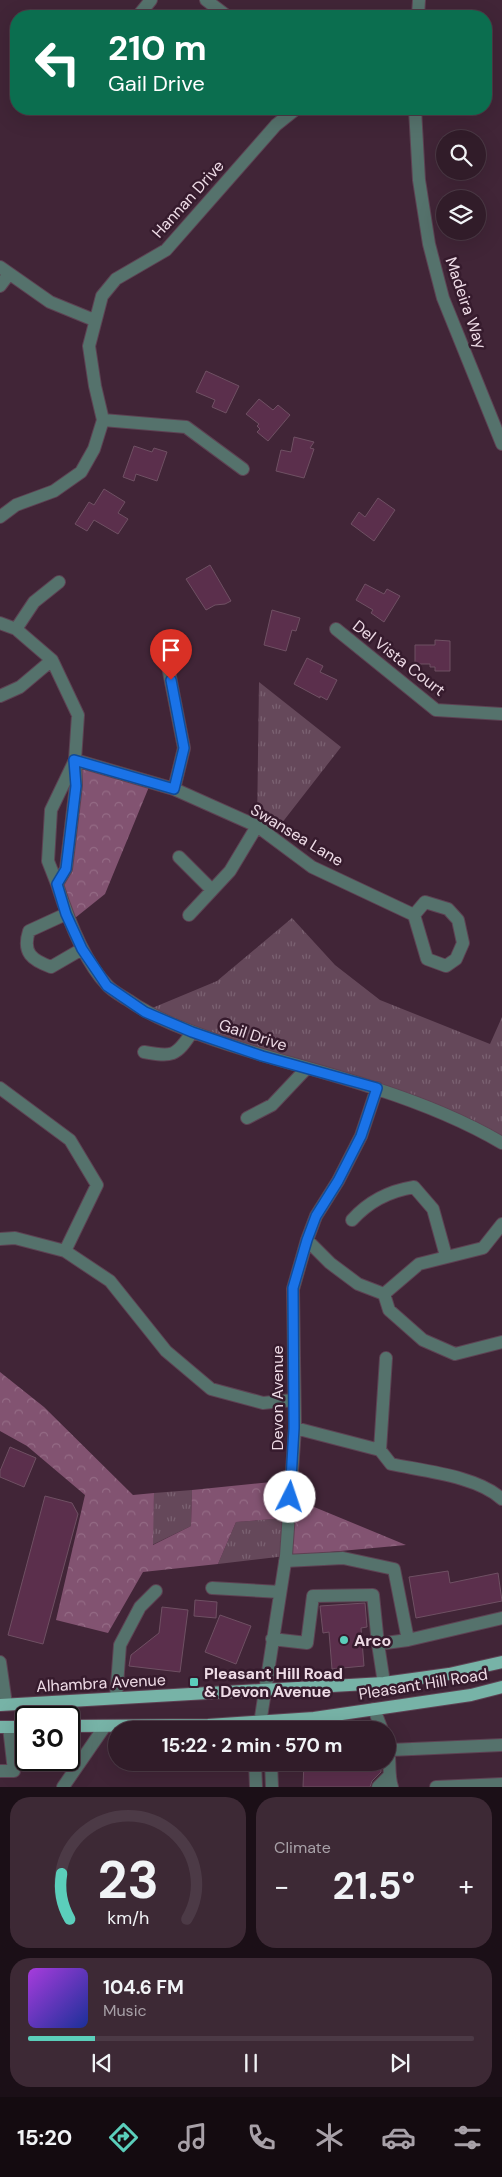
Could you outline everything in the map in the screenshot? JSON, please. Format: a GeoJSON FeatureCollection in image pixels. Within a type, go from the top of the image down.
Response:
{"type":"FeatureCollection","features":[{"type":"Feature","properties":{"kind":"main road","name":"Pleasant Hill Road"},"geometry":{"type":"LineString","coordinates":[[264,1690],[384,1683],[449,1674],[502,1662]]}},
{"type":"Feature","properties":{"kind":"main road","name":"Pleasant Hill Road"},"geometry":{"type":"LineString","coordinates":[[298,1721],[471,1694],[502,1687]]}},
{"type":"Feature","properties":{"kind":"main road","name":"Alhambra Avenue"},"geometry":{"type":"LineString","coordinates":[[3,1704],[264,1690]]}},
{"type":"Feature","properties":{"kind":"main road"},"geometry":{"type":"LineString","coordinates":[[80,1726],[108,1726]]}},
{"type":"Feature","properties":{"kind":"street"},"geometry":{"type":"LineString","coordinates":[[143,10],[151,0]]}},
{"type":"Feature","properties":{"kind":"street"},"geometry":{"type":"LineString","coordinates":[[206,0],[219,10]]}},
{"type":"Feature","properties":{"kind":"street","name":"Hannan Drive"},"geometry":{"type":"LineString","coordinates":[[103,420],[95,386],[89,346],[94,320],[102,296],[116,278],[166,250],[276,125],[288,115]]}},
{"type":"Feature","properties":{"kind":"street","name":"Madeira Way"},"geometry":{"type":"LineString","coordinates":[[415,115],[419,180],[431,253],[443,298],[502,444]]}},
{"type":"Feature","properties":{"kind":"street"},"geometry":{"type":"LineString","coordinates":[[0,286],[5,270],[50,302],[94,320]]}},
{"type":"Feature","properties":{"kind":"street"},"geometry":{"type":"LineString","coordinates":[[0,517],[16,506],[54,491],[80,472],[94,449],[103,420],[186,427],[243,469]]}},
{"type":"Feature","properties":{"kind":"street"},"geometry":{"type":"LineString","coordinates":[[16,629],[34,602],[59,582]]}},
{"type":"Feature","properties":{"kind":"street","name":"Gail Drive"},"geometry":{"type":"LineString","coordinates":[[0,623],[16,629],[52,660],[78,716],[74,760],[76,786],[66,869],[57,884]]}},
{"type":"Feature","properties":{"kind":"street","name":"Del Vista Court"},"geometry":{"type":"LineString","coordinates":[[336,629],[436,710],[502,714]]}},
{"type":"Feature","properties":{"kind":"street"},"geometry":{"type":"LineString","coordinates":[[164,646],[184,748],[174,789]]}},
{"type":"Feature","properties":{"kind":"street"},"geometry":{"type":"LineString","coordinates":[[0,696],[20,687],[52,660]]}},
{"type":"Feature","properties":{"kind":"street","name":"Gail Drive"},"geometry":{"type":"LineString","coordinates":[[74,760],[51,810],[48,861],[66,914],[82,949],[107,986],[145,1012],[192,1032],[306,1069],[377,1088],[476,1127],[502,1143]]}},
{"type":"Feature","properties":{"kind":"street","name":"Swansea Lane"},"geometry":{"type":"LineString","coordinates":[[74,760],[174,789],[256,826],[312,866],[414,915]]}},
{"type":"Feature","properties":{"kind":"street"},"geometry":{"type":"LineString","coordinates":[[189,915],[230,871],[256,826]]}},
{"type":"Feature","properties":{"kind":"street"},"geometry":{"type":"LineString","coordinates":[[180,857],[212,890]]}},
{"type":"Feature","properties":{"kind":"street"},"geometry":{"type":"LineString","coordinates":[[425,902],[448,909],[458,920],[462,943],[456,959],[446,966],[427,959],[414,915],[425,902]]}},
{"type":"Feature","properties":{"kind":"street"},"geometry":{"type":"LineString","coordinates":[[66,914],[29,931],[26,940],[29,955],[36,962],[51,967],[82,949]]}},
{"type":"Feature","properties":{"kind":"street"},"geometry":{"type":"LineString","coordinates":[[144,1052],[165,1056],[181,1050],[192,1032]]}},
{"type":"Feature","properties":{"kind":"street"},"geometry":{"type":"LineString","coordinates":[[247,1118],[272,1105],[306,1069]]}},
{"type":"Feature","properties":{"kind":"street"},"geometry":{"type":"LineString","coordinates":[[0,1088],[70,1140],[97,1185],[65,1251]]}},
{"type":"Feature","properties":{"kind":"street","name":"Devon Avenue"},"geometry":{"type":"LineString","coordinates":[[262,1721],[264,1690],[285,1561],[294,1428],[293,1288],[316,1216],[338,1181],[361,1136],[377,1088]]}},
{"type":"Feature","properties":{"kind":"street"},"geometry":{"type":"LineString","coordinates":[[352,1220],[364,1206],[396,1189],[414,1187],[434,1209],[446,1256]]}},
{"type":"Feature","properties":{"kind":"street"},"geometry":{"type":"LineString","coordinates":[[384,1294],[419,1264],[483,1248],[502,1224]]}},
{"type":"Feature","properties":{"kind":"street"},"geometry":{"type":"LineString","coordinates":[[0,1239],[15,1238],[65,1251],[110,1281],[166,1351],[211,1389],[263,1403],[293,1400]]}},
{"type":"Feature","properties":{"kind":"street"},"geometry":{"type":"LineString","coordinates":[[307,1240],[330,1263],[358,1284],[384,1294]]}},
{"type":"Feature","properties":{"kind":"street"},"geometry":{"type":"LineString","coordinates":[[384,1294],[389,1310],[423,1340],[455,1354],[502,1342]]}},
{"type":"Feature","properties":{"kind":"street"},"geometry":{"type":"LineString","coordinates":[[380,1450],[386,1358]]}},
{"type":"Feature","properties":{"kind":"street"},"geometry":{"type":"LineString","coordinates":[[294,1428],[380,1450],[391,1464],[469,1481],[496,1494],[502,1499]]}},
{"type":"Feature","properties":{"kind":"street"},"geometry":{"type":"LineString","coordinates":[[285,1561],[343,1558],[394,1569],[408,1640]]}},
{"type":"Feature","properties":{"kind":"street"},"geometry":{"type":"LineString","coordinates":[[212,1588],[280,1592]]}},
{"type":"Feature","properties":{"kind":"street"},"geometry":{"type":"LineString","coordinates":[[116,1698],[120,1645],[140,1607],[156,1591]]}},
{"type":"Feature","properties":{"kind":"street"},"geometry":{"type":"LineString","coordinates":[[272,1639],[307,1643],[313,1596],[373,1595],[384,1683]]}},
{"type":"Feature","properties":{"kind":"street"},"geometry":{"type":"LineString","coordinates":[[378,1644],[408,1640],[502,1618]]}},
{"type":"Feature","properties":{"kind":"street"},"geometry":{"type":"LineString","coordinates":[[0,1662],[3,1704]]}},
{"type":"Feature","properties":{"kind":"street"},"geometry":{"type":"LineString","coordinates":[[374,1709],[379,1721]]}},
{"type":"Feature","properties":{"kind":"street"},"geometry":{"type":"LineString","coordinates":[[309,1721],[314,1718]]}},
{"type":"Feature","properties":{"kind":"street"},"geometry":{"type":"LineString","coordinates":[[63,1787],[105,1726]]}},
{"type":"Feature","properties":{"kind":"street"},"geometry":{"type":"LineString","coordinates":[[0,1771],[14,1771],[5,1727]]}},
{"type":"Feature","properties":{"kind":"street"},"geometry":{"type":"LineString","coordinates":[[396,1745],[502,1745]]}},
{"type":"Feature","properties":{"kind":"street"},"geometry":{"type":"LineString","coordinates":[[378,1787],[391,1781]]}},
{"type":"Feature","properties":{"kind":"street"},"geometry":{"type":"LineString","coordinates":[[436,1787],[502,1784]]}},
{"type":"Feature","properties":{"kind":"green space"},"geometry":{"type":"Polygon","coordinates":[[[259,682],[341,747],[271,837],[257,826],[259,682]]]}},
{"type":"Feature","properties":{"kind":"green space"},"geometry":{"type":"Polygon","coordinates":[[[75,760],[151,782],[105,894],[70,922],[57,884],[66,869],[75,760]]]}},
{"type":"Feature","properties":{"kind":"green space"},"geometry":{"type":"Polygon","coordinates":[[[292,918],[335,965],[380,1000],[490,1044],[502,1017],[502,1143],[476,1127],[145,1011],[217,981],[292,918]]]}},
{"type":"Feature","properties":{"kind":"green space"},"geometry":{"type":"Polygon","coordinates":[[[0,1372],[44,1407],[133,1495],[154,1493],[153,1545],[191,1526],[192,1490],[291,1480],[290,1497],[406,1545],[286,1556],[288,1518],[236,1522],[218,1564],[143,1572],[108,1633],[56,1620],[85,1495],[27,1446],[0,1431],[0,1372]]]}},
{"type":"Feature","properties":{"kind":"green space"},"geometry":{"type":"Polygon","coordinates":[[[192,1490],[191,1526],[152,1545],[154,1493],[192,1490]]]}},
{"type":"Feature","properties":{"kind":"green space"},"geometry":{"type":"Polygon","coordinates":[[[288,1518],[286,1556],[218,1564],[236,1522],[288,1518]]]}},
{"type":"Feature","properties":{"kind":"building"},"geometry":{"type":"Polygon","coordinates":[[[206,371],[239,386],[226,413],[212,407],[215,400],[196,392],[206,371]]]}},
{"type":"Feature","properties":{"kind":"building"},"geometry":{"type":"Polygon","coordinates":[[[259,399],[273,410],[278,405],[290,415],[268,441],[257,432],[260,429],[257,426],[259,424],[246,414],[259,399]]]}},
{"type":"Feature","properties":{"kind":"building"},"geometry":{"type":"Polygon","coordinates":[[[294,437],[314,442],[310,448],[314,449],[304,478],[276,471],[281,450],[291,452],[294,437]]]}},
{"type":"Feature","properties":{"kind":"building"},"geometry":{"type":"Polygon","coordinates":[[[134,446],[152,452],[154,448],[167,452],[157,481],[136,474],[134,481],[123,477],[134,446]]]}},
{"type":"Feature","properties":{"kind":"building"},"geometry":{"type":"Polygon","coordinates":[[[104,489],[125,502],[118,513],[128,519],[118,534],[94,520],[87,531],[75,524],[89,502],[94,505],[104,489]]]}},
{"type":"Feature","properties":{"kind":"building"},"geometry":{"type":"Polygon","coordinates":[[[378,498],[395,510],[374,541],[351,524],[359,512],[365,517],[378,498]]]}},
{"type":"Feature","properties":{"kind":"building"},"geometry":{"type":"Polygon","coordinates":[[[210,565],[231,601],[215,605],[206,610],[186,579],[210,565]]]}},
{"type":"Feature","properties":{"kind":"building"},"geometry":{"type":"Polygon","coordinates":[[[365,584],[384,594],[387,589],[400,596],[384,622],[371,613],[373,610],[356,600],[365,584]]]}},
{"type":"Feature","properties":{"kind":"building"},"geometry":{"type":"Polygon","coordinates":[[[272,610],[300,618],[296,631],[292,630],[286,651],[264,645],[272,610]]]}},
{"type":"Feature","properties":{"kind":"building"},"geometry":{"type":"Polygon","coordinates":[[[435,640],[450,641],[450,671],[435,671],[435,667],[430,667],[430,664],[415,664],[415,645],[435,645],[435,640]]]}},
{"type":"Feature","properties":{"kind":"building"},"geometry":{"type":"Polygon","coordinates":[[[307,658],[323,666],[320,672],[337,680],[327,700],[294,684],[307,658]]]}},
{"type":"Feature","properties":{"kind":"building"},"geometry":{"type":"Polygon","coordinates":[[[10,1447],[36,1458],[24,1487],[0,1477],[0,1471],[10,1447]]]}},
{"type":"Feature","properties":{"kind":"building"},"geometry":{"type":"Polygon","coordinates":[[[45,1496],[72,1503],[78,1514],[43,1644],[8,1635],[45,1496]]]}},
{"type":"Feature","properties":{"kind":"building"},"geometry":{"type":"Polygon","coordinates":[[[448,1571],[450,1583],[498,1573],[502,1601],[416,1618],[409,1577],[448,1571]]]}},
{"type":"Feature","properties":{"kind":"building"},"geometry":{"type":"Polygon","coordinates":[[[195,1600],[217,1602],[216,1618],[194,1616],[195,1600]]]}},
{"type":"Feature","properties":{"kind":"building"},"geometry":{"type":"Polygon","coordinates":[[[365,1603],[367,1627],[361,1628],[364,1666],[332,1669],[329,1632],[323,1633],[320,1606],[365,1603]]]}},
{"type":"Feature","properties":{"kind":"building"},"geometry":{"type":"Polygon","coordinates":[[[162,1607],[188,1610],[180,1672],[129,1666],[131,1655],[159,1633],[162,1607]]]}},
{"type":"Feature","properties":{"kind":"building"},"geometry":{"type":"Polygon","coordinates":[[[220,1615],[251,1626],[236,1664],[205,1652],[220,1615]]]}},
{"type":"Feature","properties":{"kind":"building"},"geometry":{"type":"Polygon","coordinates":[[[304,1771],[381,1771],[372,1781],[370,1787],[303,1787],[304,1771]]]}},
{"type":"Feature","properties":{"kind":"place","name":"Arco"},"geometry":{"type":"Point","coordinates":[344,1640]}},
{"type":"Feature","properties":{"kind":"place","name":"Pleasant Hill Road & Devon Avenue"},"geometry":{"type":"Point","coordinates":[194,1682]}},
{"type":"Feature","properties":{"kind":"route"},"geometry":{"type":"LineString","coordinates":[[171,680],[184,748],[174,789],[74,760],[76,786],[66,869],[57,884],[66,914],[82,949],[107,986],[145,1012],[192,1032],[262,1056],[377,1088],[361,1136],[338,1181],[316,1216],[293,1288],[294,1428],[290,1497]]}}]}
